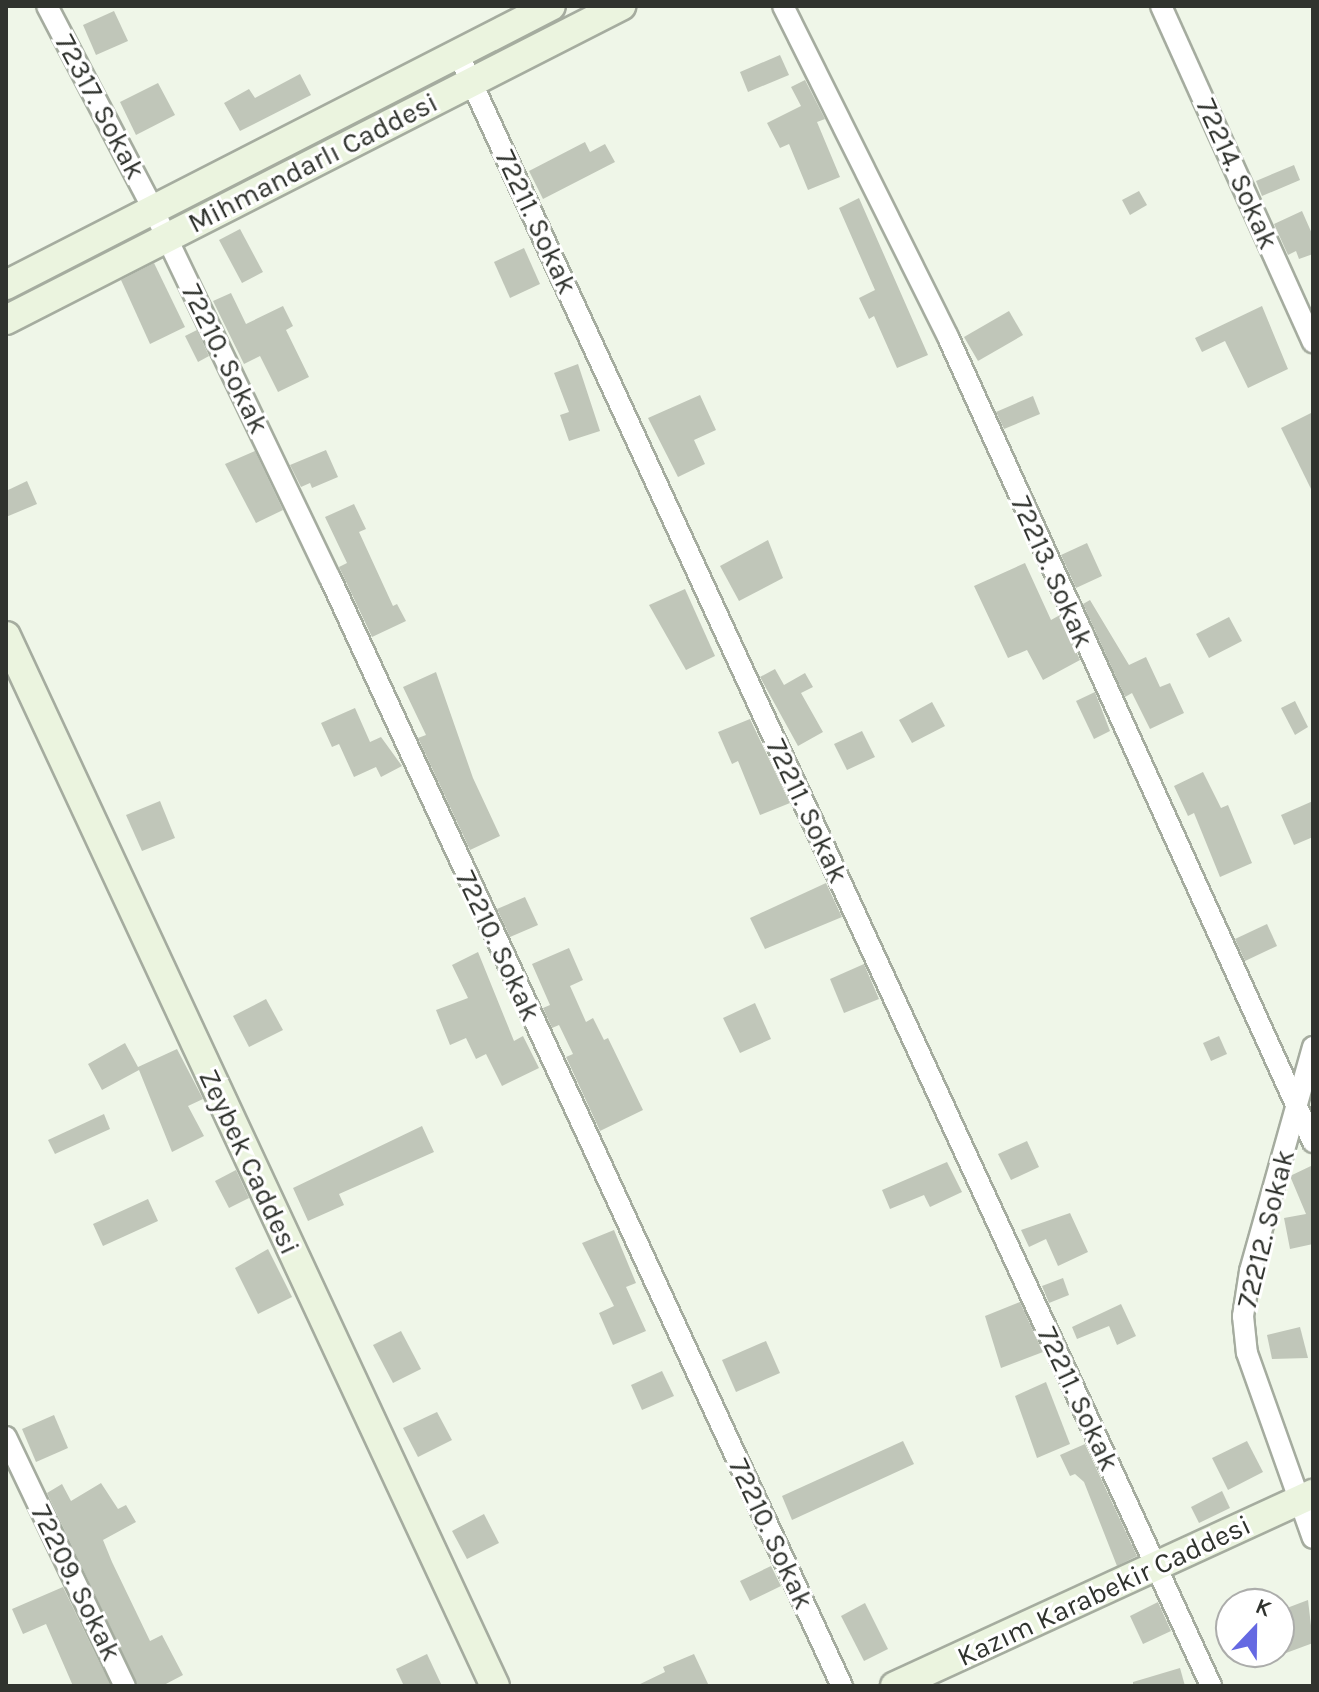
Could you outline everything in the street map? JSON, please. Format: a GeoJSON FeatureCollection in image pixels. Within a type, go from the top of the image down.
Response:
{"type":"FeatureCollection","features":[{"type":"Feature","properties":{"kind":"street","name":"72317. Sokak"},"geometry":{"type":"LineString","coordinates":[[47,6],[152,207]]}},
{"type":"Feature","properties":{"kind":"street","name":"Mihmandarlı Caddesi"},"geometry":{"type":"LineString","coordinates":[[6,285],[152,207],[551,6]]}},
{"type":"Feature","properties":{"kind":"street","name":"Mihmandarlı Caddesi"},"geometry":{"type":"LineString","coordinates":[[6,320],[621,6]]}},
{"type":"Feature","properties":{"kind":"street","name":"72213. Sokak"},"geometry":{"type":"LineString","coordinates":[[783,6],[948,337],[1313,1142]]}},
{"type":"Feature","properties":{"kind":"street","name":"72214. Sokak"},"geometry":{"type":"LineString","coordinates":[[1161,6],[1313,342]]}},
{"type":"Feature","properties":{"kind":"street","name":"72211. Sokak"},"geometry":{"type":"LineString","coordinates":[[458,53],[1211,1686]]}},
{"type":"Feature","properties":{"kind":"street","name":"72210. Sokak"},"geometry":{"type":"LineString","coordinates":[[152,207],[842,1686]]}},
{"type":"Feature","properties":{"kind":"street","name":"Zeybek Caddesi"},"geometry":{"type":"LineString","coordinates":[[6,636],[495,1686]]}},
{"type":"Feature","properties":{"kind":"street","name":"72212. Sokak"},"geometry":{"type":"LineString","coordinates":[[1313,1047],[1250,1271],[1243,1316],[1247,1353],[1306,1498],[1313,1538]]}},
{"type":"Feature","properties":{"kind":"street","name":"72209. Sokak"},"geometry":{"type":"LineString","coordinates":[[6,1437],[125,1686]]}},
{"type":"Feature","properties":{"kind":"street","name":"Kazım Karabekir Caddesi"},"geometry":{"type":"LineString","coordinates":[[895,1686],[1306,1498]]}},
{"type":"Feature","properties":{"kind":"building"},"geometry":{"type":"Polygon","coordinates":[[[114,11],[128,41],[96,55],[83,25],[114,11]]]}},
{"type":"Feature","properties":{"kind":"building"},"geometry":{"type":"Polygon","coordinates":[[[780,55],[789,75],[748,92],[740,72],[780,55]]]}},
{"type":"Feature","properties":{"kind":"building"},"geometry":{"type":"Polygon","coordinates":[[[300,74],[311,95],[240,131],[224,103],[249,89],[255,98],[300,74]]]}},
{"type":"Feature","properties":{"kind":"building"},"geometry":{"type":"Polygon","coordinates":[[[805,80],[825,119],[817,122],[840,177],[808,190],[789,144],[780,148],[767,123],[801,106],[791,87],[805,80]]]}},
{"type":"Feature","properties":{"kind":"building"},"geometry":{"type":"Polygon","coordinates":[[[158,83],[175,115],[136,135],[120,102],[158,83]]]}},
{"type":"Feature","properties":{"kind":"building"},"geometry":{"type":"Polygon","coordinates":[[[585,142],[590,152],[605,144],[615,162],[543,199],[529,171],[585,142]]]}},
{"type":"Feature","properties":{"kind":"building"},"geometry":{"type":"Polygon","coordinates":[[[1294,165],[1300,180],[1262,196],[1256,181],[1294,165]]]}},
{"type":"Feature","properties":{"kind":"building"},"geometry":{"type":"Polygon","coordinates":[[[1139,191],[1147,205],[1130,215],[1122,200],[1139,191]]]}},
{"type":"Feature","properties":{"kind":"building"},"geometry":{"type":"Polygon","coordinates":[[[859,198],[928,355],[897,368],[874,316],[869,319],[859,298],[875,290],[839,208],[859,198]]]}},
{"type":"Feature","properties":{"kind":"building"},"geometry":{"type":"Polygon","coordinates":[[[1302,211],[1313,236],[1313,254],[1299,259],[1296,251],[1288,255],[1274,224],[1302,211]]]}},
{"type":"Feature","properties":{"kind":"building"},"geometry":{"type":"Polygon","coordinates":[[[240,229],[263,272],[242,283],[219,240],[240,229]]]}},
{"type":"Feature","properties":{"kind":"building"},"geometry":{"type":"Polygon","coordinates":[[[524,248],[540,284],[510,298],[494,262],[524,248]]]}},
{"type":"Feature","properties":{"kind":"building"},"geometry":{"type":"Polygon","coordinates":[[[154,263],[185,327],[150,344],[121,280],[154,263]]]}},
{"type":"Feature","properties":{"kind":"building"},"geometry":{"type":"Polygon","coordinates":[[[231,293],[246,324],[283,306],[293,326],[286,330],[309,377],[278,392],[260,356],[244,364],[213,301],[231,293]]]}},
{"type":"Feature","properties":{"kind":"building"},"geometry":{"type":"Polygon","coordinates":[[[1262,306],[1288,369],[1248,388],[1225,341],[1202,352],[1195,338],[1262,306]]]}},
{"type":"Feature","properties":{"kind":"building"},"geometry":{"type":"Polygon","coordinates":[[[1009,311],[1023,335],[978,361],[964,337],[1009,311]]]}},
{"type":"Feature","properties":{"kind":"building"},"geometry":{"type":"Polygon","coordinates":[[[197,330],[209,356],[198,362],[185,336],[197,330]]]}},
{"type":"Feature","properties":{"kind":"building"},"geometry":{"type":"Polygon","coordinates":[[[578,364],[600,431],[569,441],[560,415],[569,412],[554,373],[578,364]]]}},
{"type":"Feature","properties":{"kind":"building"},"geometry":{"type":"Polygon","coordinates":[[[700,395],[716,430],[694,440],[705,464],[678,477],[648,418],[700,395]]]}},
{"type":"Feature","properties":{"kind":"building"},"geometry":{"type":"Polygon","coordinates":[[[1033,396],[1040,414],[1004,429],[996,412],[1033,396]]]}},
{"type":"Feature","properties":{"kind":"building"},"geometry":{"type":"Polygon","coordinates":[[[1313,412],[1313,493],[1281,428],[1313,412]]]}},
{"type":"Feature","properties":{"kind":"building"},"geometry":{"type":"Polygon","coordinates":[[[326,450],[338,477],[312,488],[310,483],[301,487],[290,465],[326,450]]]}},
{"type":"Feature","properties":{"kind":"building"},"geometry":{"type":"Polygon","coordinates":[[[255,451],[283,510],[256,523],[225,464],[255,451]]]}},
{"type":"Feature","properties":{"kind":"building"},"geometry":{"type":"Polygon","coordinates":[[[27,481],[37,504],[6,517],[6,491],[27,481]]]}},
{"type":"Feature","properties":{"kind":"building"},"geometry":{"type":"Polygon","coordinates":[[[354,504],[366,529],[359,532],[393,606],[397,604],[406,621],[372,637],[339,567],[347,563],[325,517],[354,504]]]}},
{"type":"Feature","properties":{"kind":"building"},"geometry":{"type":"Polygon","coordinates":[[[768,540],[783,578],[739,601],[720,566],[768,540]]]}},
{"type":"Feature","properties":{"kind":"building"},"geometry":{"type":"Polygon","coordinates":[[[1087,543],[1102,576],[1076,588],[1061,555],[1087,543]]]}},
{"type":"Feature","properties":{"kind":"building"},"geometry":{"type":"Polygon","coordinates":[[[1025,563],[1051,620],[1060,615],[1080,660],[1043,680],[1027,650],[1008,658],[974,586],[1025,563]]]}},
{"type":"Feature","properties":{"kind":"building"},"geometry":{"type":"Polygon","coordinates":[[[685,589],[715,656],[686,670],[649,605],[685,589]]]}},
{"type":"Feature","properties":{"kind":"building"},"geometry":{"type":"Polygon","coordinates":[[[1090,600],[1129,665],[1146,657],[1160,687],[1170,683],[1184,713],[1150,729],[1132,693],[1125,697],[1083,604],[1090,600]]]}},
{"type":"Feature","properties":{"kind":"building"},"geometry":{"type":"Polygon","coordinates":[[[1229,617],[1242,641],[1209,658],[1196,634],[1229,617]]]}},
{"type":"Feature","properties":{"kind":"building"},"geometry":{"type":"Polygon","coordinates":[[[775,669],[784,685],[805,673],[813,687],[801,693],[823,732],[798,746],[760,677],[775,669]]]}},
{"type":"Feature","properties":{"kind":"building"},"geometry":{"type":"Polygon","coordinates":[[[436,672],[473,778],[500,836],[470,850],[418,738],[426,735],[403,687],[436,672]]]}},
{"type":"Feature","properties":{"kind":"building"},"geometry":{"type":"Polygon","coordinates":[[[1095,692],[1110,731],[1094,739],[1076,701],[1095,692]]]}},
{"type":"Feature","properties":{"kind":"building"},"geometry":{"type":"Polygon","coordinates":[[[1295,701],[1308,727],[1295,735],[1281,708],[1295,701]]]}},
{"type":"Feature","properties":{"kind":"building"},"geometry":{"type":"Polygon","coordinates":[[[932,702],[945,726],[912,743],[899,720],[932,702]]]}},
{"type":"Feature","properties":{"kind":"building"},"geometry":{"type":"Polygon","coordinates":[[[355,708],[370,742],[381,737],[402,766],[381,777],[376,767],[354,777],[339,744],[332,747],[321,723],[355,708]]]}},
{"type":"Feature","properties":{"kind":"building"},"geometry":{"type":"Polygon","coordinates":[[[750,719],[790,803],[760,815],[738,761],[732,764],[718,732],[750,719]]]}},
{"type":"Feature","properties":{"kind":"building"},"geometry":{"type":"Polygon","coordinates":[[[862,731],[875,757],[847,770],[834,744],[862,731]]]}},
{"type":"Feature","properties":{"kind":"building"},"geometry":{"type":"Polygon","coordinates":[[[1203,772],[1221,808],[1228,805],[1252,863],[1220,877],[1194,813],[1188,816],[1174,786],[1203,772]]]}},
{"type":"Feature","properties":{"kind":"building"},"geometry":{"type":"Polygon","coordinates":[[[160,801],[175,838],[142,851],[126,815],[160,801]]]}},
{"type":"Feature","properties":{"kind":"building"},"geometry":{"type":"Polygon","coordinates":[[[1313,801],[1313,837],[1294,845],[1281,815],[1313,801]]]}},
{"type":"Feature","properties":{"kind":"building"},"geometry":{"type":"Polygon","coordinates":[[[826,883],[842,917],[765,949],[750,918],[826,883]]]}},
{"type":"Feature","properties":{"kind":"building"},"geometry":{"type":"Polygon","coordinates":[[[525,897],[538,925],[510,937],[497,909],[525,897]]]}},
{"type":"Feature","properties":{"kind":"building"},"geometry":{"type":"Polygon","coordinates":[[[1267,924],[1277,946],[1245,961],[1235,939],[1267,924]]]}},
{"type":"Feature","properties":{"kind":"building"},"geometry":{"type":"Polygon","coordinates":[[[569,948],[583,980],[570,986],[586,1022],[593,1018],[604,1040],[608,1038],[643,1110],[600,1131],[566,1057],[573,1054],[559,1025],[552,1028],[543,1008],[550,1005],[532,964],[569,948]]]}},
{"type":"Feature","properties":{"kind":"building"},"geometry":{"type":"Polygon","coordinates":[[[478,952],[514,1041],[523,1036],[539,1068],[502,1086],[486,1054],[476,1059],[466,1038],[450,1045],[436,1010],[468,998],[452,965],[478,952]]]}},
{"type":"Feature","properties":{"kind":"building"},"geometry":{"type":"Polygon","coordinates":[[[864,964],[879,999],[844,1013],[830,979],[864,964]]]}},
{"type":"Feature","properties":{"kind":"building"},"geometry":{"type":"Polygon","coordinates":[[[266,999],[283,1030],[249,1047],[233,1016],[266,999]]]}},
{"type":"Feature","properties":{"kind":"building"},"geometry":{"type":"Polygon","coordinates":[[[755,1003],[771,1039],[740,1053],[723,1018],[755,1003]]]}},
{"type":"Feature","properties":{"kind":"building"},"geometry":{"type":"Polygon","coordinates":[[[1219,1036],[1227,1054],[1211,1061],[1203,1043],[1219,1036]]]}},
{"type":"Feature","properties":{"kind":"building"},"geometry":{"type":"Polygon","coordinates":[[[125,1043],[138,1067],[177,1049],[203,1099],[188,1106],[204,1136],[172,1152],[139,1070],[102,1090],[88,1064],[125,1043]]]}},
{"type":"Feature","properties":{"kind":"building"},"geometry":{"type":"Polygon","coordinates":[[[104,1114],[110,1129],[55,1154],[48,1140],[104,1114]]]}},
{"type":"Feature","properties":{"kind":"building"},"geometry":{"type":"Polygon","coordinates":[[[422,1126],[434,1152],[339,1194],[344,1205],[308,1221],[293,1188],[422,1126]]]}},
{"type":"Feature","properties":{"kind":"building"},"geometry":{"type":"Polygon","coordinates":[[[1027,1141],[1039,1167],[1011,1180],[998,1154],[1027,1141]]]}},
{"type":"Feature","properties":{"kind":"building"},"geometry":{"type":"Polygon","coordinates":[[[947,1162],[962,1192],[930,1207],[924,1195],[890,1209],[882,1190],[947,1162]]]}},
{"type":"Feature","properties":{"kind":"building"},"geometry":{"type":"Polygon","coordinates":[[[1313,1165],[1313,1244],[1290,1249],[1284,1218],[1306,1214],[1290,1176],[1313,1165]]]}},
{"type":"Feature","properties":{"kind":"building"},"geometry":{"type":"Polygon","coordinates":[[[236,1170],[249,1198],[229,1208],[215,1181],[236,1170]]]}},
{"type":"Feature","properties":{"kind":"building"},"geometry":{"type":"Polygon","coordinates":[[[148,1199],[158,1221],[103,1246],[93,1224],[148,1199]]]}},
{"type":"Feature","properties":{"kind":"building"},"geometry":{"type":"Polygon","coordinates":[[[1070,1213],[1088,1252],[1058,1266],[1046,1239],[1029,1247],[1021,1230],[1070,1213]]]}},
{"type":"Feature","properties":{"kind":"building"},"geometry":{"type":"Polygon","coordinates":[[[614,1230],[636,1283],[626,1287],[646,1331],[613,1345],[599,1313],[614,1306],[582,1243],[614,1230]]]}},
{"type":"Feature","properties":{"kind":"building"},"geometry":{"type":"Polygon","coordinates":[[[268,1249],[292,1297],[258,1314],[235,1268],[268,1249]]]}},
{"type":"Feature","properties":{"kind":"building"},"geometry":{"type":"Polygon","coordinates":[[[1063,1278],[1069,1295],[1049,1303],[1042,1286],[1063,1278]]]}},
{"type":"Feature","properties":{"kind":"building"},"geometry":{"type":"Polygon","coordinates":[[[1020,1302],[1043,1352],[1001,1368],[985,1316],[1020,1302]]]}},
{"type":"Feature","properties":{"kind":"building"},"geometry":{"type":"Polygon","coordinates":[[[1121,1304],[1136,1336],[1117,1345],[1109,1326],[1077,1339],[1072,1327],[1121,1304]]]}},
{"type":"Feature","properties":{"kind":"building"},"geometry":{"type":"Polygon","coordinates":[[[1300,1327],[1308,1358],[1272,1359],[1267,1335],[1300,1327]]]}},
{"type":"Feature","properties":{"kind":"building"},"geometry":{"type":"Polygon","coordinates":[[[401,1331],[421,1369],[393,1383],[373,1345],[401,1331]]]}},
{"type":"Feature","properties":{"kind":"building"},"geometry":{"type":"Polygon","coordinates":[[[766,1341],[780,1373],[736,1392],[722,1360],[766,1341]]]}},
{"type":"Feature","properties":{"kind":"building"},"geometry":{"type":"Polygon","coordinates":[[[662,1371],[674,1396],[642,1410],[631,1385],[662,1371]]]}},
{"type":"Feature","properties":{"kind":"building"},"geometry":{"type":"Polygon","coordinates":[[[1046,1382],[1070,1444],[1037,1458],[1015,1396],[1046,1382]]]}},
{"type":"Feature","properties":{"kind":"building"},"geometry":{"type":"Polygon","coordinates":[[[437,1412],[452,1440],[418,1457],[403,1428],[437,1412]]]}},
{"type":"Feature","properties":{"kind":"building"},"geometry":{"type":"Polygon","coordinates":[[[54,1415],[68,1448],[36,1462],[22,1429],[54,1415]]]}},
{"type":"Feature","properties":{"kind":"building"},"geometry":{"type":"Polygon","coordinates":[[[903,1441],[914,1464],[792,1520],[782,1496],[903,1441]]]}},
{"type":"Feature","properties":{"kind":"building"},"geometry":{"type":"Polygon","coordinates":[[[1247,1441],[1263,1472],[1228,1490],[1212,1458],[1247,1441]]]}},
{"type":"Feature","properties":{"kind":"building"},"geometry":{"type":"Polygon","coordinates":[[[1085,1444],[1137,1556],[1117,1566],[1084,1482],[1075,1474],[1070,1476],[1060,1455],[1085,1444]]]}},
{"type":"Feature","properties":{"kind":"building"},"geometry":{"type":"Polygon","coordinates":[[[101,1483],[118,1509],[126,1505],[136,1522],[103,1540],[112,1562],[150,1641],[162,1635],[183,1675],[162,1686],[138,1686],[47,1493],[62,1484],[71,1501],[101,1483]]]}},
{"type":"Feature","properties":{"kind":"building"},"geometry":{"type":"Polygon","coordinates":[[[1222,1491],[1230,1508],[1199,1523],[1191,1507],[1222,1491]]]}},
{"type":"Feature","properties":{"kind":"building"},"geometry":{"type":"Polygon","coordinates":[[[484,1514],[499,1543],[467,1559],[452,1531],[484,1514]]]}},
{"type":"Feature","properties":{"kind":"building"},"geometry":{"type":"Polygon","coordinates":[[[771,1566],[781,1586],[750,1601],[740,1581],[771,1566]]]}},
{"type":"Feature","properties":{"kind":"building"},"geometry":{"type":"Polygon","coordinates":[[[63,1587],[111,1686],[73,1686],[46,1624],[23,1634],[12,1609],[63,1587]]]}},
{"type":"Feature","properties":{"kind":"building"},"geometry":{"type":"Polygon","coordinates":[[[1308,1600],[1313,1643],[1295,1650],[1295,1605],[1308,1600]]]}},
{"type":"Feature","properties":{"kind":"building"},"geometry":{"type":"Polygon","coordinates":[[[1158,1602],[1171,1631],[1143,1644],[1130,1616],[1158,1602]]]}},
{"type":"Feature","properties":{"kind":"building"},"geometry":{"type":"Polygon","coordinates":[[[865,1603],[888,1649],[864,1661],[841,1616],[865,1603]]]}},
{"type":"Feature","properties":{"kind":"building"},"geometry":{"type":"Polygon","coordinates":[[[427,1654],[442,1686],[404,1686],[396,1669],[427,1654]]]}},
{"type":"Feature","properties":{"kind":"building"},"geometry":{"type":"Polygon","coordinates":[[[694,1654],[709,1686],[636,1686],[665,1672],[663,1667],[694,1654]]]}},
{"type":"Feature","properties":{"kind":"building"},"geometry":{"type":"Polygon","coordinates":[[[1180,1668],[1185,1686],[1133,1686],[1133,1682],[1180,1668]]]}}]}
